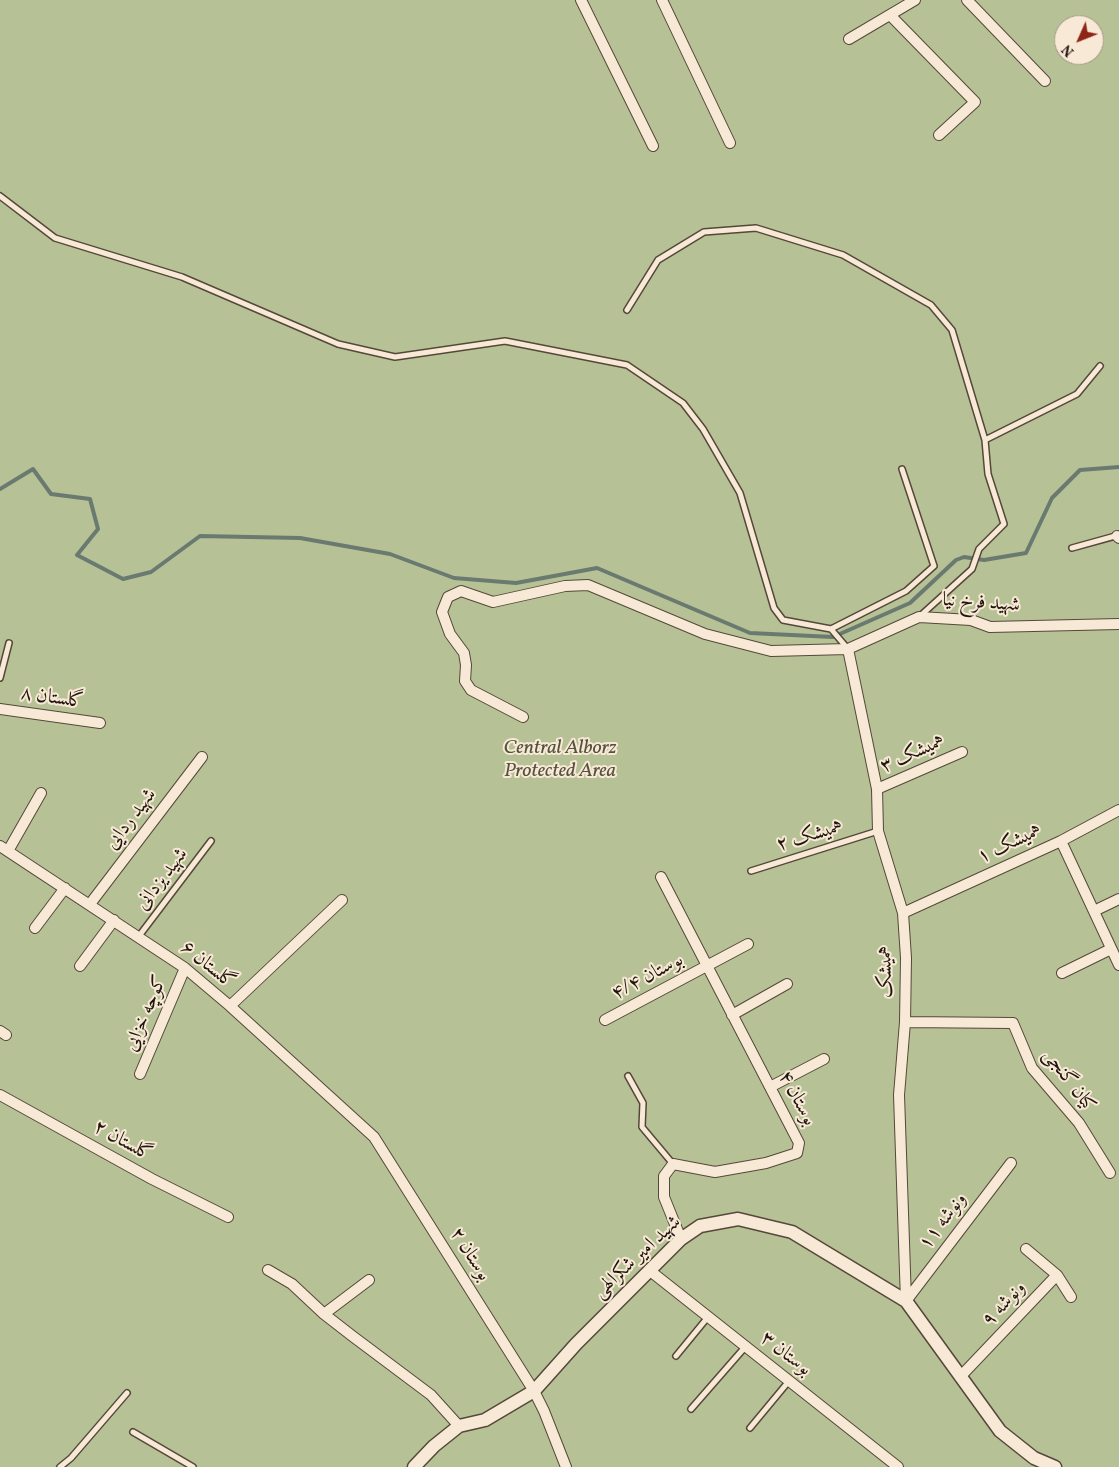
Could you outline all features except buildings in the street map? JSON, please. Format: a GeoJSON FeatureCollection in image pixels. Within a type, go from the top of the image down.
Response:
{"type":"FeatureCollection","features":[{"type":"Feature","properties":{"kind":"street"},"geometry":{"type":"LineString","coordinates":[[581,0],[653,146]]}},
{"type":"Feature","properties":{"kind":"street"},"geometry":{"type":"LineString","coordinates":[[662,0],[730,143]]}},
{"type":"Feature","properties":{"kind":"street"},"geometry":{"type":"LineString","coordinates":[[967,0],[1045,81]]}},
{"type":"Feature","properties":{"kind":"street"},"geometry":{"type":"LineString","coordinates":[[850,39],[912,1]]}},
{"type":"Feature","properties":{"kind":"street"},"geometry":{"type":"LineString","coordinates":[[890,15],[975,102],[939,135]]}},
{"type":"Feature","properties":{"kind":"street"},"geometry":{"type":"LineString","coordinates":[[523,717],[471,690],[465,681],[466,665],[464,653],[450,634],[442,612],[448,597],[461,591],[493,602],[565,586],[588,585],[705,634],[771,651],[845,645]]}},
{"type":"Feature","properties":{"kind":"street","name":"شهید فرخ نیا"},"geometry":{"type":"LineString","coordinates":[[845,645],[919,617],[971,620],[990,626],[1119,624]]}},
{"type":"Feature","properties":{"kind":"street","name":"همیشک"},"geometry":{"type":"LineString","coordinates":[[845,645],[877,790],[878,831],[903,913],[906,958],[905,1022],[899,1096],[906,1302]]}},
{"type":"Feature","properties":{"kind":"street","name":"گلستان ۸"},"geometry":{"type":"LineString","coordinates":[[0,709],[100,723]]}},
{"type":"Feature","properties":{"kind":"street","name":"همیشک ۳"},"geometry":{"type":"LineString","coordinates":[[877,790],[962,752]]}},
{"type":"Feature","properties":{"kind":"street","name":"شهید ردایی"},"geometry":{"type":"LineString","coordinates":[[90,904],[202,758]]}},
{"type":"Feature","properties":{"kind":"street"},"geometry":{"type":"LineString","coordinates":[[4,848],[41,792]]}},
{"type":"Feature","properties":{"kind":"street"},"geometry":{"type":"LineString","coordinates":[[1061,841],[1119,810]]}},
{"type":"Feature","properties":{"kind":"street","name":"همیشک ۱"},"geometry":{"type":"LineString","coordinates":[[903,913],[1061,841],[1119,965]]}},
{"type":"Feature","properties":{"kind":"street","name":"گلستان ۶"},"geometry":{"type":"LineString","coordinates":[[4,848],[185,968],[230,1006],[374,1137]]}},
{"type":"Feature","properties":{"kind":"street","name":"بوستان ۴"},"geometry":{"type":"LineString","coordinates":[[661,877],[799,1143],[797,1153],[766,1163],[715,1172],[673,1164]]}},
{"type":"Feature","properties":{"kind":"street"},"geometry":{"type":"LineString","coordinates":[[36,928],[65,888]]}},
{"type":"Feature","properties":{"kind":"street"},"geometry":{"type":"LineString","coordinates":[[1094,910],[1119,899]]}},
{"type":"Feature","properties":{"kind":"street"},"geometry":{"type":"LineString","coordinates":[[230,1006],[342,900]]}},
{"type":"Feature","properties":{"kind":"street"},"geometry":{"type":"LineString","coordinates":[[80,966],[114,920]]}},
{"type":"Feature","properties":{"kind":"street","name":"بوستان ۴/۴"},"geometry":{"type":"LineString","coordinates":[[605,1020],[748,944]]}},
{"type":"Feature","properties":{"kind":"street"},"geometry":{"type":"LineString","coordinates":[[1062,973],[1111,949]]}},
{"type":"Feature","properties":{"kind":"street","name":"کوچه خزایی"},"geometry":{"type":"LineString","coordinates":[[140,1074],[185,968]]}},
{"type":"Feature","properties":{"kind":"street"},"geometry":{"type":"LineString","coordinates":[[732,1016],[787,984]]}},
{"type":"Feature","properties":{"kind":"street","name":"کیان گنجی"},"geometry":{"type":"LineString","coordinates":[[905,1022],[1012,1023],[1032,1068],[1079,1123],[1110,1173]]}},
{"type":"Feature","properties":{"kind":"street"},"geometry":{"type":"LineString","coordinates":[[770,1087],[824,1059]]}},
{"type":"Feature","properties":{"kind":"street","name":"گلستان ۲"},"geometry":{"type":"LineString","coordinates":[[0,1095],[152,1179],[228,1217]]}},
{"type":"Feature","properties":{"kind":"street","name":"بوستان ۲"},"geometry":{"type":"LineString","coordinates":[[374,1137],[534,1391],[566,1467]]}},
{"type":"Feature","properties":{"kind":"street","name":"ونوشه ۱۱"},"geometry":{"type":"LineString","coordinates":[[906,1302],[1011,1163]]}},
{"type":"Feature","properties":{"kind":"street"},"geometry":{"type":"LineString","coordinates":[[673,1164],[664,1176],[664,1197],[681,1239]]}},
{"type":"Feature","properties":{"kind":"street","name":"شهید امیر شکرالهی"},"geometry":{"type":"LineString","coordinates":[[414,1467],[434,1446],[459,1426],[485,1420],[534,1391],[576,1344],[681,1239],[700,1226],[738,1219],[792,1232],[906,1302],[1000,1431],[1034,1458],[1056,1467]]}},
{"type":"Feature","properties":{"kind":"street"},"geometry":{"type":"LineString","coordinates":[[1026,1249],[1057,1275],[1071,1297]]}},
{"type":"Feature","properties":{"kind":"street"},"geometry":{"type":"LineString","coordinates":[[268,1270],[292,1284],[324,1314],[431,1395],[459,1426]]}},
{"type":"Feature","properties":{"kind":"street","name":"بوستان ۳"},"geometry":{"type":"LineString","coordinates":[[649,1270],[898,1467]]}},
{"type":"Feature","properties":{"kind":"street","name":"ونوشه ۹"},"geometry":{"type":"LineString","coordinates":[[960,1377],[1057,1275]]}},
{"type":"Feature","properties":{"kind":"street"},"geometry":{"type":"LineString","coordinates":[[324,1314],[370,1280]]}},
{"type":"Feature","properties":{"kind":"lane"},"geometry":{"type":"LineString","coordinates":[[0,196],[54,238],[182,277],[338,344],[395,357],[505,341],[627,365],[683,403],[703,429],[740,493],[774,608],[783,620],[831,629],[906,591],[934,566],[902,469]]}},
{"type":"Feature","properties":{"kind":"lane"},"geometry":{"type":"LineString","coordinates":[[627,310],[658,260],[704,232],[756,228],[843,255],[931,305],[952,330],[985,440],[988,474],[1004,524],[979,549],[972,568],[919,617]]}},
{"type":"Feature","properties":{"kind":"lane"},"geometry":{"type":"LineString","coordinates":[[985,440],[1077,394],[1100,366]]}},
{"type":"Feature","properties":{"kind":"lane"},"geometry":{"type":"LineString","coordinates":[[1072,548],[1118,536]]}},
{"type":"Feature","properties":{"kind":"lane"},"geometry":{"type":"LineString","coordinates":[[831,629],[845,645]]}},
{"type":"Feature","properties":{"kind":"lane"},"geometry":{"type":"LineString","coordinates":[[0,678],[9,643]]}},
{"type":"Feature","properties":{"kind":"lane","name":"همیشک ۲"},"geometry":{"type":"LineString","coordinates":[[751,871],[878,831]]}},
{"type":"Feature","properties":{"kind":"lane","name":"شهید یزدانی"},"geometry":{"type":"LineString","coordinates":[[139,936],[211,841]]}},
{"type":"Feature","properties":{"kind":"lane"},"geometry":{"type":"LineString","coordinates":[[628,1076],[643,1104],[642,1127],[673,1164]]}},
{"type":"Feature","properties":{"kind":"lane"},"geometry":{"type":"LineString","coordinates":[[676,1356],[708,1317]]}},
{"type":"Feature","properties":{"kind":"lane"},"geometry":{"type":"LineString","coordinates":[[691,1410],[746,1346]]}},
{"type":"Feature","properties":{"kind":"lane"},"geometry":{"type":"LineString","coordinates":[[750,1428],[789,1381]]}},
{"type":"Feature","properties":{"kind":"lane"},"geometry":{"type":"LineString","coordinates":[[60,1467],[126,1393]]}},
{"type":"Feature","properties":{"kind":"lane"},"geometry":{"type":"LineString","coordinates":[[133,1432],[184,1464],[193,1467]]}},
{"type":"Feature","properties":{"kind":"green space","name":"Central Alborz Protected Area"},"geometry":{"type":"Polygon","coordinates":[[[0,0],[1119,0],[1119,1467],[0,1467],[0,0]]]}},
{"type":"Feature","properties":{"kind":"waterway"},"geometry":{"type":"LineString","coordinates":[[0,489],[33,469],[51,494],[90,499],[98,529],[77,555],[123,579],[151,572],[200,536],[300,538],[390,554],[454,578],[516,583],[597,568],[750,633],[833,637],[910,603],[956,560],[964,557],[984,560],[1026,553],[1052,498],[1080,470],[1119,467]]}}]}
